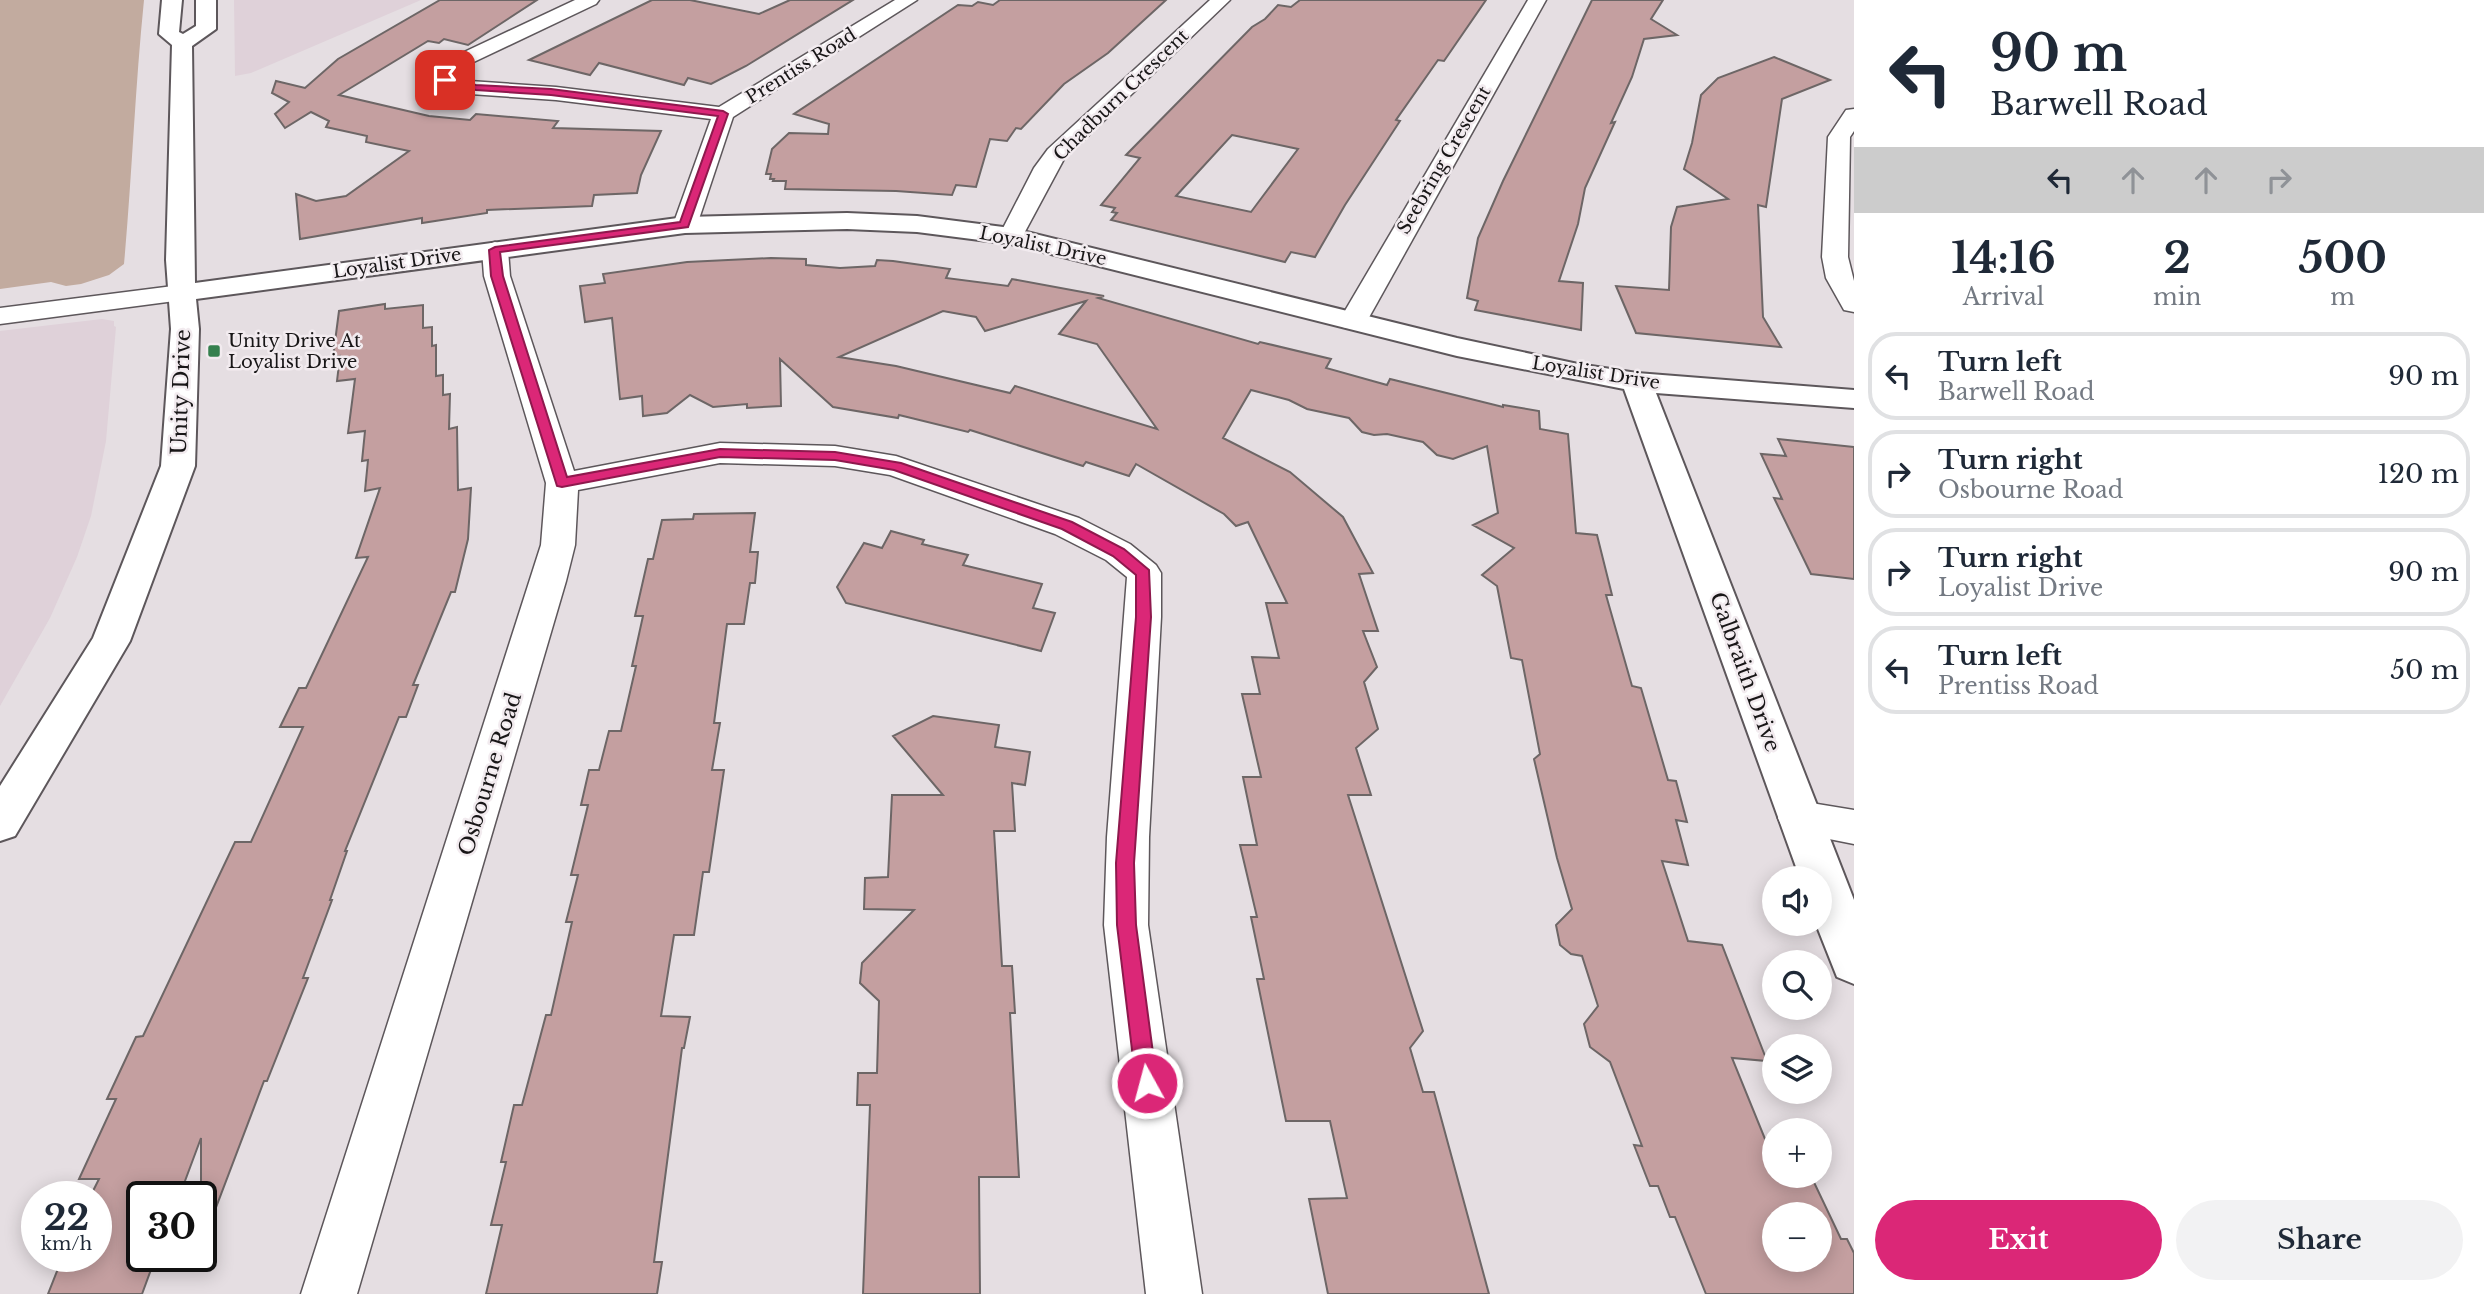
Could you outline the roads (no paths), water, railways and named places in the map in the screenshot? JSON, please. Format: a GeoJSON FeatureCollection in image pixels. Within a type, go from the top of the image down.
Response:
{"type":"FeatureCollection","features":[{"type":"Feature","properties":{"kind":"street","name":"Unity Drive"},"geometry":{"type":"LineString","coordinates":[[0,823],[111,641],[178,466],[184,329],[179,260],[182,43],[169,34],[172,0]]}},
{"type":"Feature","properties":{"kind":"street"},"geometry":{"type":"LineString","coordinates":[[182,43],[206,29],[206,0]]}},
{"type":"Feature","properties":{"kind":"street"},"geometry":{"type":"LineString","coordinates":[[590,0],[452,65],[444,71],[443,78],[450,83],[476,87],[551,92],[723,114]]}},
{"type":"Feature","properties":{"kind":"street","name":"Prentiss Road"},"geometry":{"type":"LineString","coordinates":[[685,225],[723,114],[908,0]]}},
{"type":"Feature","properties":{"kind":"street","name":"Chadburn Crescent"},"geometry":{"type":"LineString","coordinates":[[1011,236],[1056,153],[1222,0]]}},
{"type":"Feature","properties":{"kind":"street","name":"Seebring Crescent"},"geometry":{"type":"LineString","coordinates":[[1353,321],[1537,0]]}},
{"type":"Feature","properties":{"kind":"street"},"geometry":{"type":"LineString","coordinates":[[1854,115],[1839,137],[1835,257],[1839,278],[1854,304]]}},
{"type":"Feature","properties":{"kind":"street","name":"Loyalist Drive"},"geometry":{"type":"LineString","coordinates":[[181,293],[685,225],[847,221],[917,224],[1011,236],[1457,347],[1637,382],[1854,399]]}},
{"type":"Feature","properties":{"kind":"street","name":"Osbourne Road"},"geometry":{"type":"LineString","coordinates":[[329,1294],[558,545],[562,483],[497,276],[495,250]]}},
{"type":"Feature","properties":{"kind":"street"},"geometry":{"type":"LineString","coordinates":[[0,316],[181,293]]}},
{"type":"Feature","properties":{"kind":"street","name":"Galbraith Drive"},"geometry":{"type":"LineString","coordinates":[[1637,382],[1854,962]]}},
{"type":"Feature","properties":{"kind":"street"},"geometry":{"type":"LineString","coordinates":[[562,483],[720,453],[835,456],[896,466],[1067,526],[1118,552],[1144,573],[1143,630],[1125,863],[1126,925],[1174,1294]]}},
{"type":"Feature","properties":{"kind":"street"},"geometry":{"type":"LineString","coordinates":[[1799,818],[1854,827]]}},
{"type":"Feature","properties":{"kind":"place","name":"Unity Drive At Loyalist Drive"},"geometry":{"type":"Point","coordinates":[214,351]}}]}
